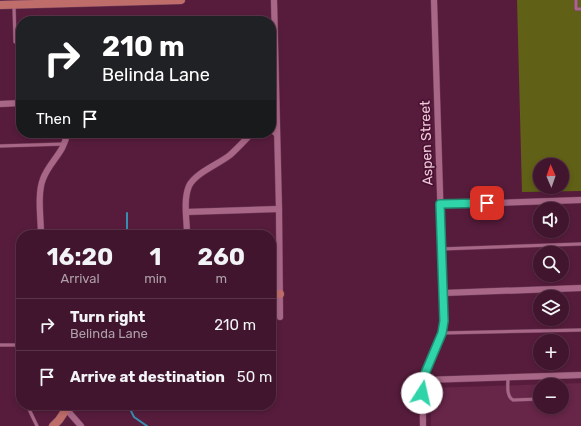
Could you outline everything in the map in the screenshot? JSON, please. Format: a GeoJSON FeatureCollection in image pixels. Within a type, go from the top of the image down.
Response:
{"type":"FeatureCollection","features":[{"type":"Feature","properties":{"kind":"street"},"geometry":{"type":"LineString","coordinates":[[0,5],[25,2],[181,0]]}},
{"type":"Feature","properties":{"kind":"street"},"geometry":{"type":"LineString","coordinates":[[274,0],[274,16]]}},
{"type":"Feature","properties":{"kind":"street","name":"Aspen Street"},"geometry":{"type":"LineString","coordinates":[[423,426],[422,393],[424,380],[430,360],[442,333],[444,321],[434,0]]}},
{"type":"Feature","properties":{"kind":"street"},"geometry":{"type":"LineString","coordinates":[[276,71],[279,209],[276,273]]}},
{"type":"Feature","properties":{"kind":"street"},"geometry":{"type":"LineString","coordinates":[[0,104],[16,103]]}},
{"type":"Feature","properties":{"kind":"street"},"geometry":{"type":"LineString","coordinates":[[41,230],[41,185],[46,171],[62,150],[66,138]]}},
{"type":"Feature","properties":{"kind":"street"},"geometry":{"type":"LineString","coordinates":[[187,230],[187,191],[194,178],[227,157],[247,138]]}},
{"type":"Feature","properties":{"kind":"street"},"geometry":{"type":"LineString","coordinates":[[440,204],[581,200]]}},
{"type":"Feature","properties":{"kind":"street"},"geometry":{"type":"LineString","coordinates":[[186,212],[279,209]]}},
{"type":"Feature","properties":{"kind":"street"},"geometry":{"type":"LineString","coordinates":[[443,293],[581,288]]}},
{"type":"Feature","properties":{"kind":"street"},"geometry":{"type":"LineString","coordinates":[[276,299],[280,317]]}},
{"type":"Feature","properties":{"kind":"street"},"geometry":{"type":"LineString","coordinates":[[424,380],[581,375]]}},
{"type":"Feature","properties":{"kind":"street"},"geometry":{"type":"LineString","coordinates":[[53,426],[66,410]]}},
{"type":"Feature","properties":{"kind":"street"},"geometry":{"type":"LineString","coordinates":[[70,410],[81,426]]}},
{"type":"Feature","properties":{"kind":"lane"},"geometry":{"type":"LineString","coordinates":[[576,0],[576,9],[581,9]]}},
{"type":"Feature","properties":{"kind":"lane"},"geometry":{"type":"LineString","coordinates":[[14,4],[14,42]]}},
{"type":"Feature","properties":{"kind":"lane"},"geometry":{"type":"LineString","coordinates":[[0,146],[65,144]]}},
{"type":"Feature","properties":{"kind":"lane"},"geometry":{"type":"LineString","coordinates":[[441,249],[581,244]]}},
{"type":"Feature","properties":{"kind":"lane"},"geometry":{"type":"LineString","coordinates":[[442,333],[581,330]]}},
{"type":"Feature","properties":{"kind":"lane"},"geometry":{"type":"LineString","coordinates":[[0,345],[16,345]]}},
{"type":"Feature","properties":{"kind":"lane"},"geometry":{"type":"LineString","coordinates":[[508,378],[508,394],[510,398],[513,400],[533,399]]}},
{"type":"Feature","properties":{"kind":"lane"},"geometry":{"type":"LineString","coordinates":[[29,410],[37,426]]}},
{"type":"Feature","properties":{"kind":"shaded area"},"geometry":{"type":"Polygon","coordinates":[[[517,0],[581,0],[581,191],[569,191],[569,158],[533,158],[533,192],[522,192],[517,0]]]}},
{"type":"Feature","properties":{"kind":"shaded area"},"geometry":{"type":"Polygon","coordinates":[[[569,383],[581,383],[581,426],[431,426],[431,388],[533,385],[533,414],[569,414],[569,383]]]}},
{"type":"Feature","properties":{"kind":"waterway"},"geometry":{"type":"LineString","coordinates":[[127,213],[127,230]]}},
{"type":"Feature","properties":{"kind":"waterway"},"geometry":{"type":"LineString","coordinates":[[130,410],[134,417],[147,426]]}},
{"type":"Feature","properties":{"kind":"route"},"geometry":{"type":"LineString","coordinates":[[422,393],[426,371],[442,333],[444,321],[440,204],[487,203]]}}]}
